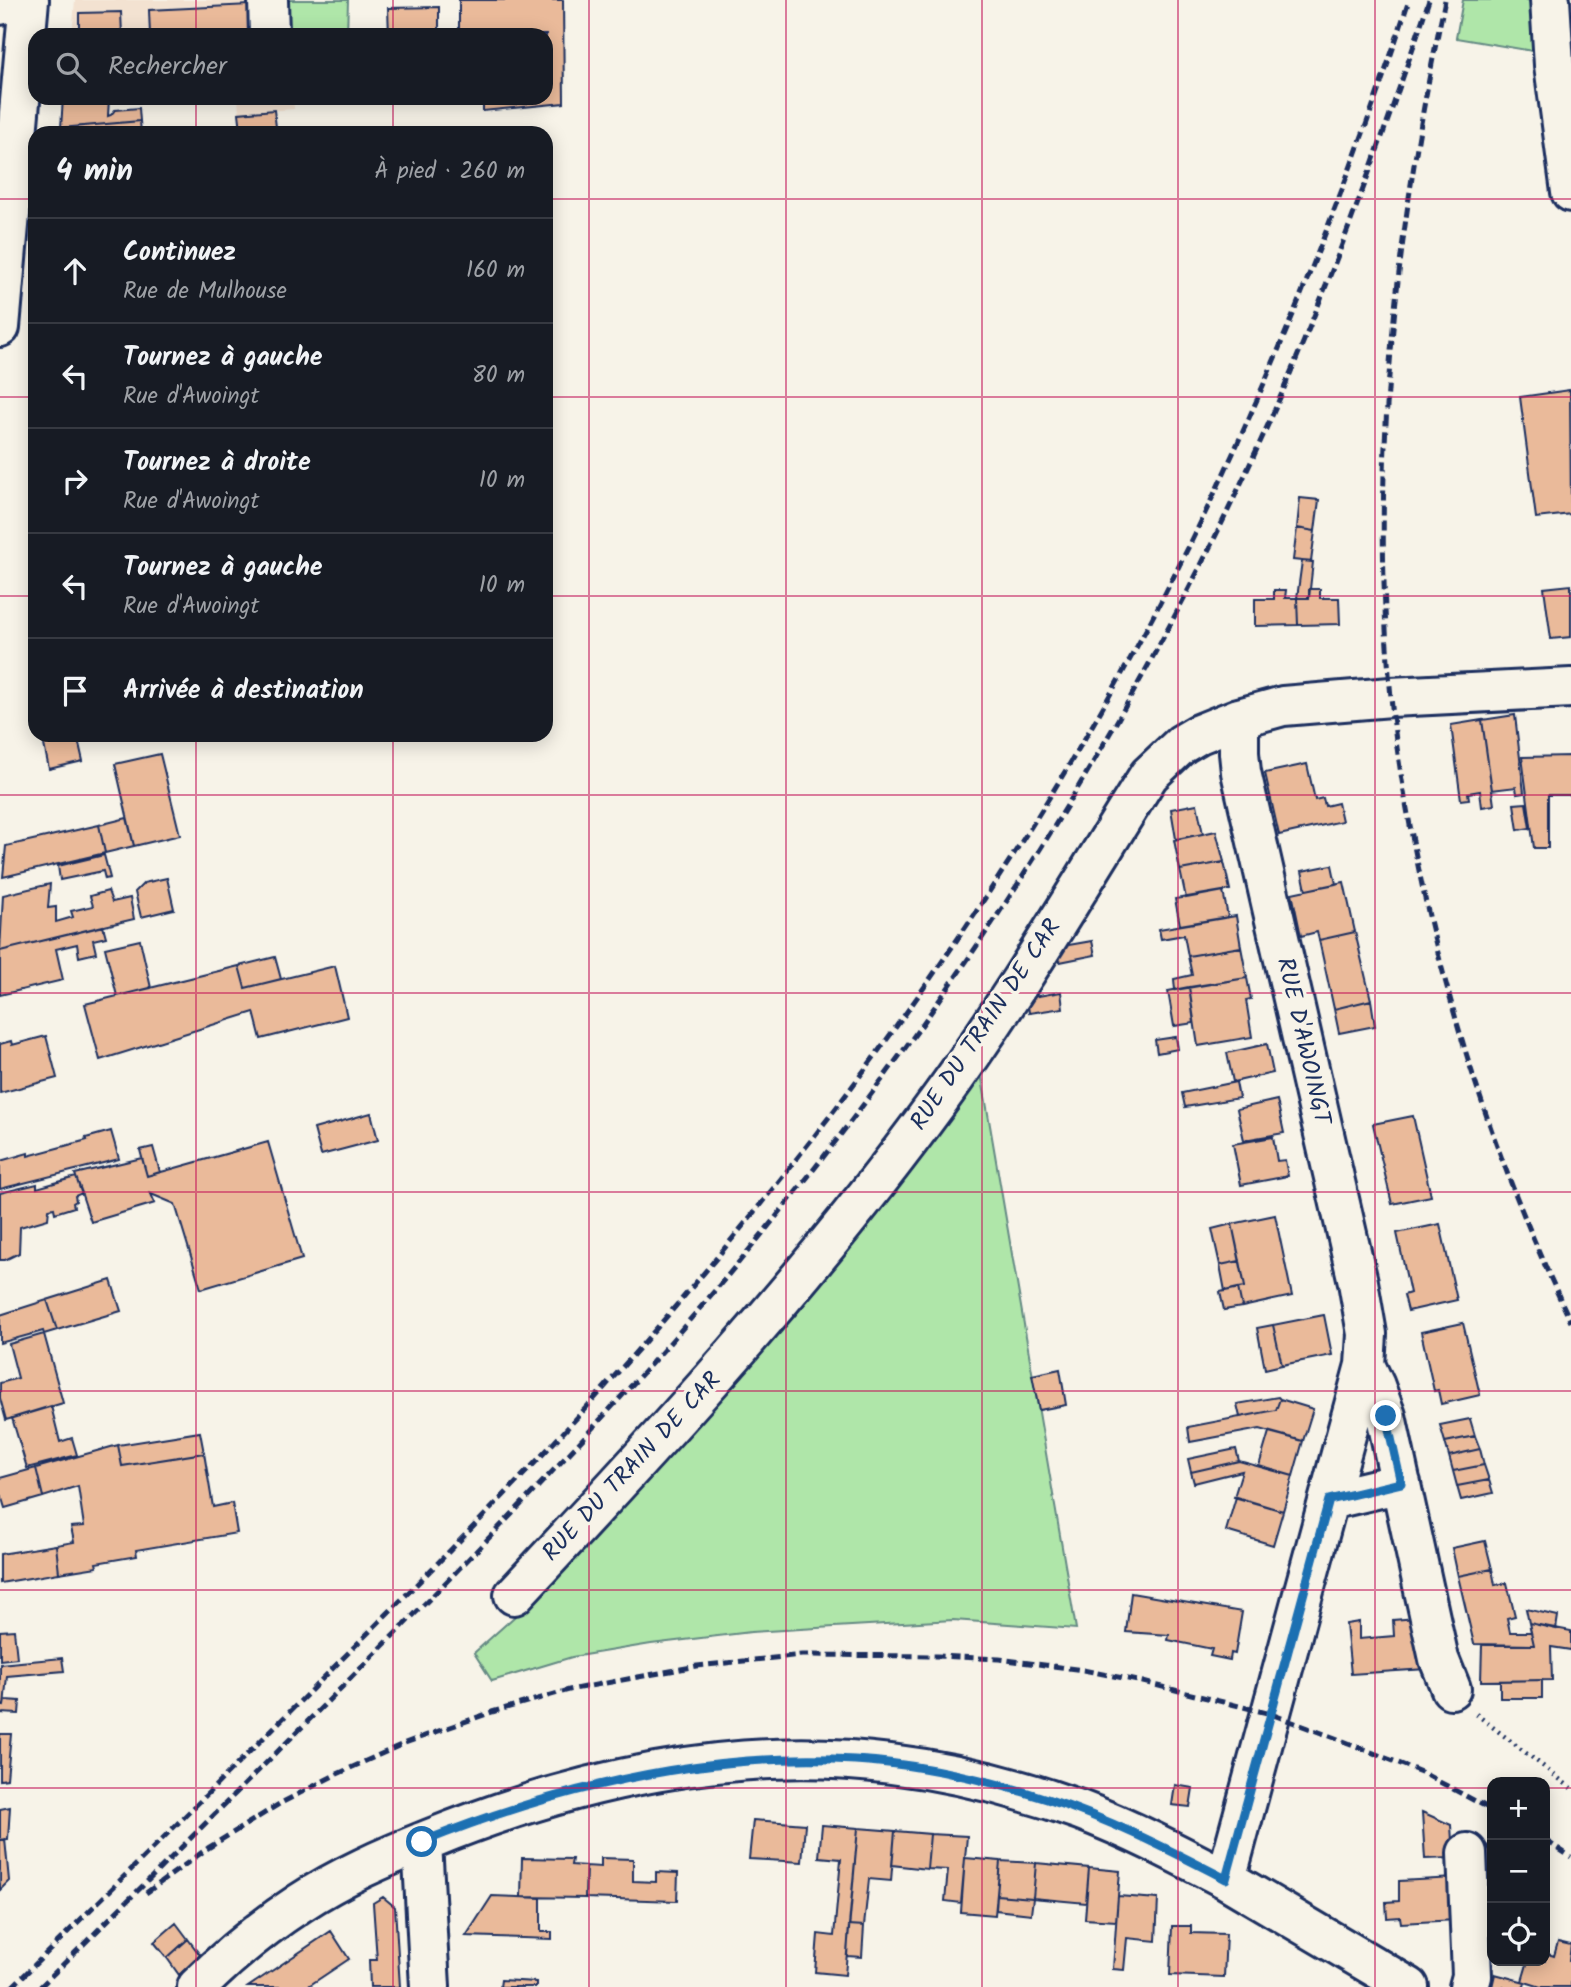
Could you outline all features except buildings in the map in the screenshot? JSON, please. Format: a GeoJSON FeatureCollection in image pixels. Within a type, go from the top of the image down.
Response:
{"type":"FeatureCollection","features":[{"type":"Feature","properties":{"kind":"street"},"geometry":{"type":"LineString","coordinates":[[0,0],[0,5]]}},
{"type":"Feature","properties":{"kind":"street"},"geometry":{"type":"LineString","coordinates":[[0,327],[20,66],[29,0]]}},
{"type":"Feature","properties":{"kind":"street"},"geometry":{"type":"LineString","coordinates":[[268,0],[269,28]]}},
{"type":"Feature","properties":{"kind":"street"},"geometry":{"type":"LineString","coordinates":[[1550,0],[1554,65],[1571,192]]}},
{"type":"Feature","properties":{"kind":"street","name":"RUE DU TRAIN DE CAR"},"geometry":{"type":"LineString","coordinates":[[514,1595],[686,1411],[849,1217],[963,1068],[1149,775],[1182,744],[1219,724],[1283,706],[1391,697],[1571,688]]}},
{"type":"Feature","properties":{"kind":"street","name":"RUE D'AWOINGT"},"geometry":{"type":"LineString","coordinates":[[1226,1879],[1365,1365],[1367,1334],[1241,772],[1239,718]]}},
{"type":"Feature","properties":{"kind":"street","name":"RUE D'AWOINGT"},"geometry":{"type":"LineString","coordinates":[[1365,1365],[1386,1416],[1439,1660],[1451,1689]]}},
{"type":"Feature","properties":{"kind":"street"},"geometry":{"type":"LineString","coordinates":[[1329,1500],[1401,1483]]}},
{"type":"Feature","properties":{"kind":"street"},"geometry":{"type":"LineString","coordinates":[[197,1987],[241,1947],[300,1903],[353,1872],[461,1826],[537,1801],[655,1773],[739,1761],[815,1758],[892,1763],[968,1777],[1083,1811],[1226,1879],[1409,1987]]}},
{"type":"Feature","properties":{"kind":"street"},"geometry":{"type":"LineString","coordinates":[[422,1842],[430,1987]]}},
{"type":"Feature","properties":{"kind":"street"},"geometry":{"type":"LineString","coordinates":[[1467,1853],[1472,1976],[1469,1987]]}},
{"type":"Feature","properties":{"kind":"path"},"geometry":{"type":"LineString","coordinates":[[1451,1689],[1463,1703],[1571,1788]]}},
{"type":"Feature","properties":{"kind":"shaded area"},"geometry":{"type":"Polygon","coordinates":[[[75,0],[348,0],[347,28],[73,28],[75,0]]]}},
{"type":"Feature","properties":{"kind":"shaded area"},"geometry":{"type":"Polygon","coordinates":[[[238,105],[294,105],[294,109],[239,113],[238,105]]]}},
{"type":"Feature","properties":{"kind":"green space"},"geometry":{"type":"Polygon","coordinates":[[[288,0],[348,0],[347,28],[290,28],[288,0]]]}},
{"type":"Feature","properties":{"kind":"green space"},"geometry":{"type":"Polygon","coordinates":[[[1463,0],[1540,0],[1545,53],[1456,38],[1463,0]]]}},
{"type":"Feature","properties":{"kind":"green space"},"geometry":{"type":"Polygon","coordinates":[[[979,1061],[1076,1629],[953,1620],[751,1632],[572,1657],[492,1681],[474,1653],[543,1591],[979,1061]]]}},
{"type":"Feature","properties":{"kind":"railway"},"geometry":{"type":"LineString","coordinates":[[12,1987],[419,1582],[517,1482],[611,1380],[753,1213],[821,1127],[950,950],[1069,765],[1182,561],[1260,393],[1307,279],[1371,111],[1409,0]]}},
{"type":"Feature","properties":{"kind":"railway"},"geometry":{"type":"LineString","coordinates":[[40,1987],[440,1588],[658,1356],[805,1181],[962,967],[1065,810],[1113,729],[1202,563],[1302,345],[1378,149],[1429,0]]}},
{"type":"Feature","properties":{"kind":"railway"},"geometry":{"type":"LineString","coordinates":[[1445,0],[1413,173],[1391,347],[1383,522],[1391,697],[1400,768],[1422,885],[1466,1053],[1524,1216],[1571,1322]]}},
{"type":"Feature","properties":{"kind":"railway"},"geometry":{"type":"LineString","coordinates":[[146,1893],[208,1848],[281,1803],[405,1743],[492,1712],[569,1690],[697,1666],[802,1655],[999,1659],[1083,1670],[1143,1682],[1271,1714],[1421,1772],[1487,1807]]}},
{"type":"Feature","properties":{"kind":"railway"},"geometry":{"type":"LineString","coordinates":[[1550,1843],[1571,1857]]}},
{"type":"Feature","properties":{"kind":"route"},"geometry":{"type":"LineString","coordinates":[[422,1842],[537,1801],[655,1773],[739,1761],[815,1758],[892,1763],[1006,1786],[1083,1811],[1147,1839],[1226,1879],[1329,1500],[1401,1483],[1386,1416]]}}]}
